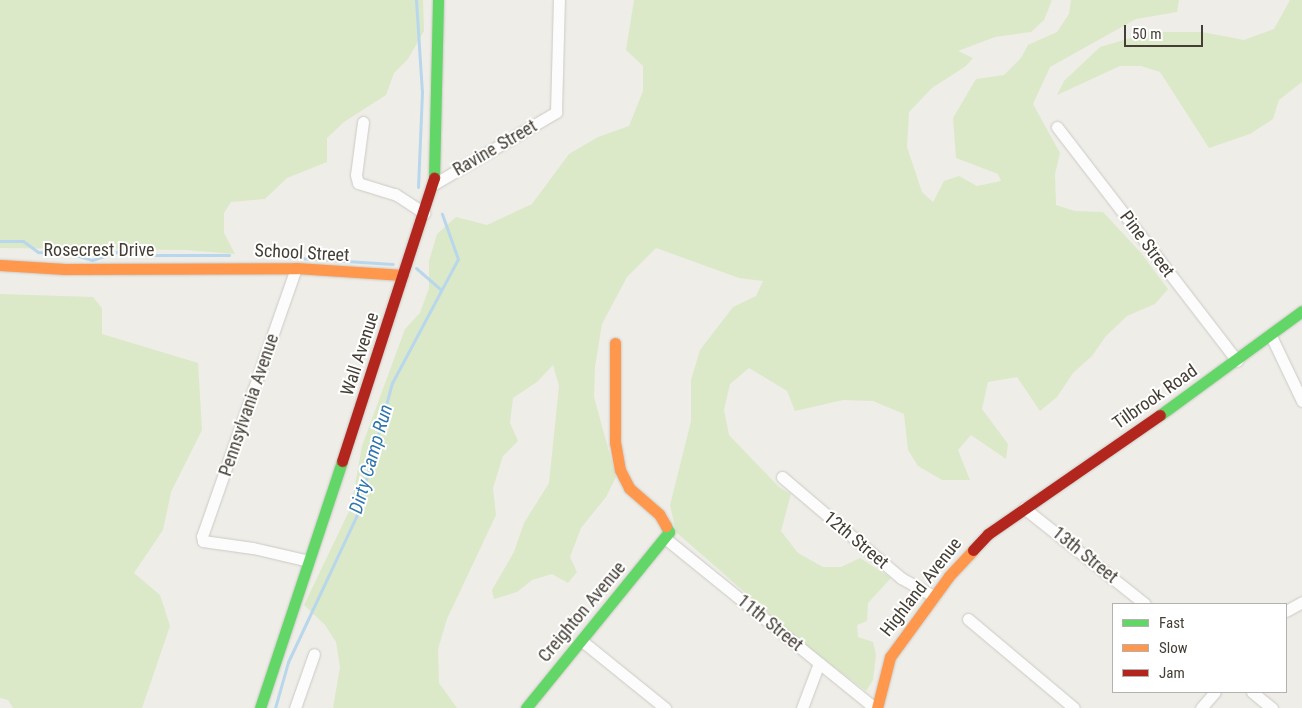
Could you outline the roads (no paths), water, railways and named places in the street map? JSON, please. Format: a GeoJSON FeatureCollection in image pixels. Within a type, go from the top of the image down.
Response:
{"type":"FeatureCollection","features":[{"type":"Feature","properties":{"kind":"street","name":"Wall Avenue"},"geometry":{"type":"LineString","coordinates":[[260,708],[434,184],[438,0]]}},
{"type":"Feature","properties":{"kind":"street","name":"Ravine Street"},"geometry":{"type":"LineString","coordinates":[[434,184],[556,112],[559,0]]}},
{"type":"Feature","properties":{"kind":"street"},"geometry":{"type":"LineString","coordinates":[[364,122],[356,174],[358,183],[395,194],[424,213]]}},
{"type":"Feature","properties":{"kind":"street","name":"Pine Street"},"geometry":{"type":"LineString","coordinates":[[1057,127],[1236,361]]}},
{"type":"Feature","properties":{"kind":"street","name":"Rosecrest Drive"},"geometry":{"type":"LineString","coordinates":[[0,265],[65,269],[199,267]]}},
{"type":"Feature","properties":{"kind":"street","name":"School Street"},"geometry":{"type":"LineString","coordinates":[[199,267],[296,268],[404,275]]}},
{"type":"Feature","properties":{"kind":"street","name":"Pennsylvania Avenue"},"geometry":{"type":"LineString","coordinates":[[296,268],[202,536],[203,541],[253,548],[309,561]]}},
{"type":"Feature","properties":{"kind":"street","name":"Tilbrook Road"},"geometry":{"type":"LineString","coordinates":[[1024,508],[1236,361],[1302,311]]}},
{"type":"Feature","properties":{"kind":"street"},"geometry":{"type":"LineString","coordinates":[[1271,336],[1302,401]]}},
{"type":"Feature","properties":{"kind":"street"},"geometry":{"type":"LineString","coordinates":[[615,343],[616,442],[620,470],[629,488],[667,524],[669,532],[666,539]]}},
{"type":"Feature","properties":{"kind":"street","name":"12th Street"},"geometry":{"type":"LineString","coordinates":[[782,477],[894,572],[934,596]]}},
{"type":"Feature","properties":{"kind":"street","name":"Highland Avenue"},"geometry":{"type":"LineString","coordinates":[[876,708],[890,657],[934,596],[970,551],[1024,508]]}},
{"type":"Feature","properties":{"kind":"street","name":"13th Street"},"geometry":{"type":"LineString","coordinates":[[1024,508],[1144,603]]}},
{"type":"Feature","properties":{"kind":"street","name":"Creighton Avenue"},"geometry":{"type":"LineString","coordinates":[[526,708],[666,539]]}},
{"type":"Feature","properties":{"kind":"street","name":"11th Street"},"geometry":{"type":"LineString","coordinates":[[666,539],[876,708]]}},
{"type":"Feature","properties":{"kind":"street"},"geometry":{"type":"LineString","coordinates":[[1287,610],[1302,602]]}},
{"type":"Feature","properties":{"kind":"street"},"geometry":{"type":"LineString","coordinates":[[968,619],[1074,708]]}},
{"type":"Feature","properties":{"kind":"street"},"geometry":{"type":"LineString","coordinates":[[582,641],[664,708]]}},
{"type":"Feature","properties":{"kind":"street"},"geometry":{"type":"LineString","coordinates":[[295,708],[314,654]]}},
{"type":"Feature","properties":{"kind":"street"},"geometry":{"type":"LineString","coordinates":[[802,708],[819,663]]}},
{"type":"Feature","properties":{"kind":"street"},"geometry":{"type":"LineString","coordinates":[[1202,708],[1214,693]]}},
{"type":"Feature","properties":{"kind":"street"},"geometry":{"type":"LineString","coordinates":[[1253,693],[1272,708]]}},
{"type":"Feature","properties":{"kind":"waterway","name":"Dirty Camp Run"},"geometry":{"type":"LineString","coordinates":[[416,0],[422,92],[418,187]]}},
{"type":"Feature","properties":{"kind":"waterway","name":"Dirty Camp Run"},"geometry":{"type":"LineString","coordinates":[[275,708],[288,662],[356,517],[392,383],[458,259],[442,214]]}},
{"type":"Feature","properties":{"kind":"waterway"},"geometry":{"type":"LineString","coordinates":[[0,241],[23,241],[38,252],[72,254],[92,260],[120,251],[151,255],[229,255]]}},
{"type":"Feature","properties":{"kind":"waterway"},"geometry":{"type":"LineString","coordinates":[[269,256],[393,264]]}},
{"type":"Feature","properties":{"kind":"waterway"},"geometry":{"type":"LineString","coordinates":[[416,268],[441,290]]}}]}
